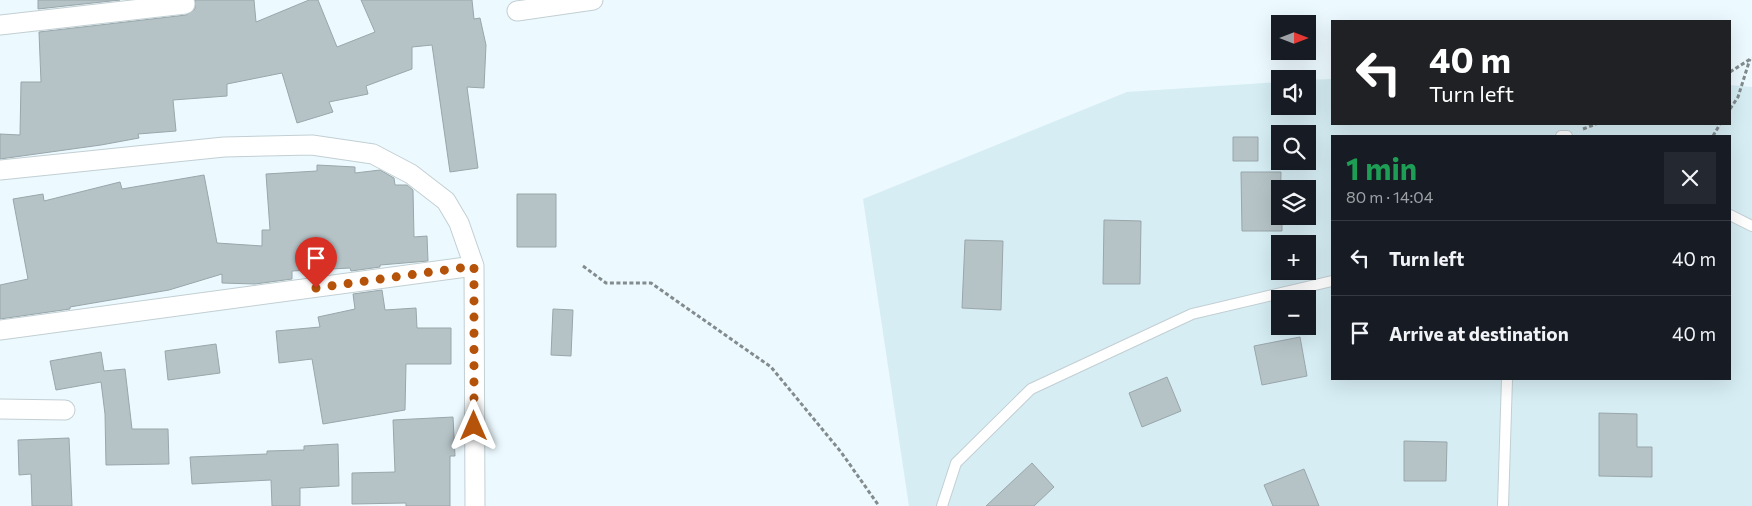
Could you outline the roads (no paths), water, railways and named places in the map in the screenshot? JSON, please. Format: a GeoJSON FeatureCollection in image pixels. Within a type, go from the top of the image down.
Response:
{"type":"FeatureCollection","features":[{"type":"Feature","properties":{"kind":"street"},"geometry":{"type":"LineString","coordinates":[[517,11],[593,0]]}},
{"type":"Feature","properties":{"kind":"street"},"geometry":{"type":"LineString","coordinates":[[0,25],[185,4]]}},
{"type":"Feature","properties":{"kind":"street"},"geometry":{"type":"LineString","coordinates":[[0,170],[224,147],[312,145],[373,154],[410,174],[446,202],[459,223],[474,266],[475,506]]}},
{"type":"Feature","properties":{"kind":"street"},"geometry":{"type":"LineString","coordinates":[[0,330],[474,266]]}},
{"type":"Feature","properties":{"kind":"street"},"geometry":{"type":"LineString","coordinates":[[0,409],[65,410]]}},
{"type":"Feature","properties":{"kind":"lane"},"geometry":{"type":"LineString","coordinates":[[1731,216],[1752,226]]}},
{"type":"Feature","properties":{"kind":"lane"},"geometry":{"type":"LineString","coordinates":[[942,506],[956,463],[1031,390],[1192,314],[1331,281]]}},
{"type":"Feature","properties":{"kind":"lane"},"geometry":{"type":"LineString","coordinates":[[1503,506],[1507,380]]}}]}
